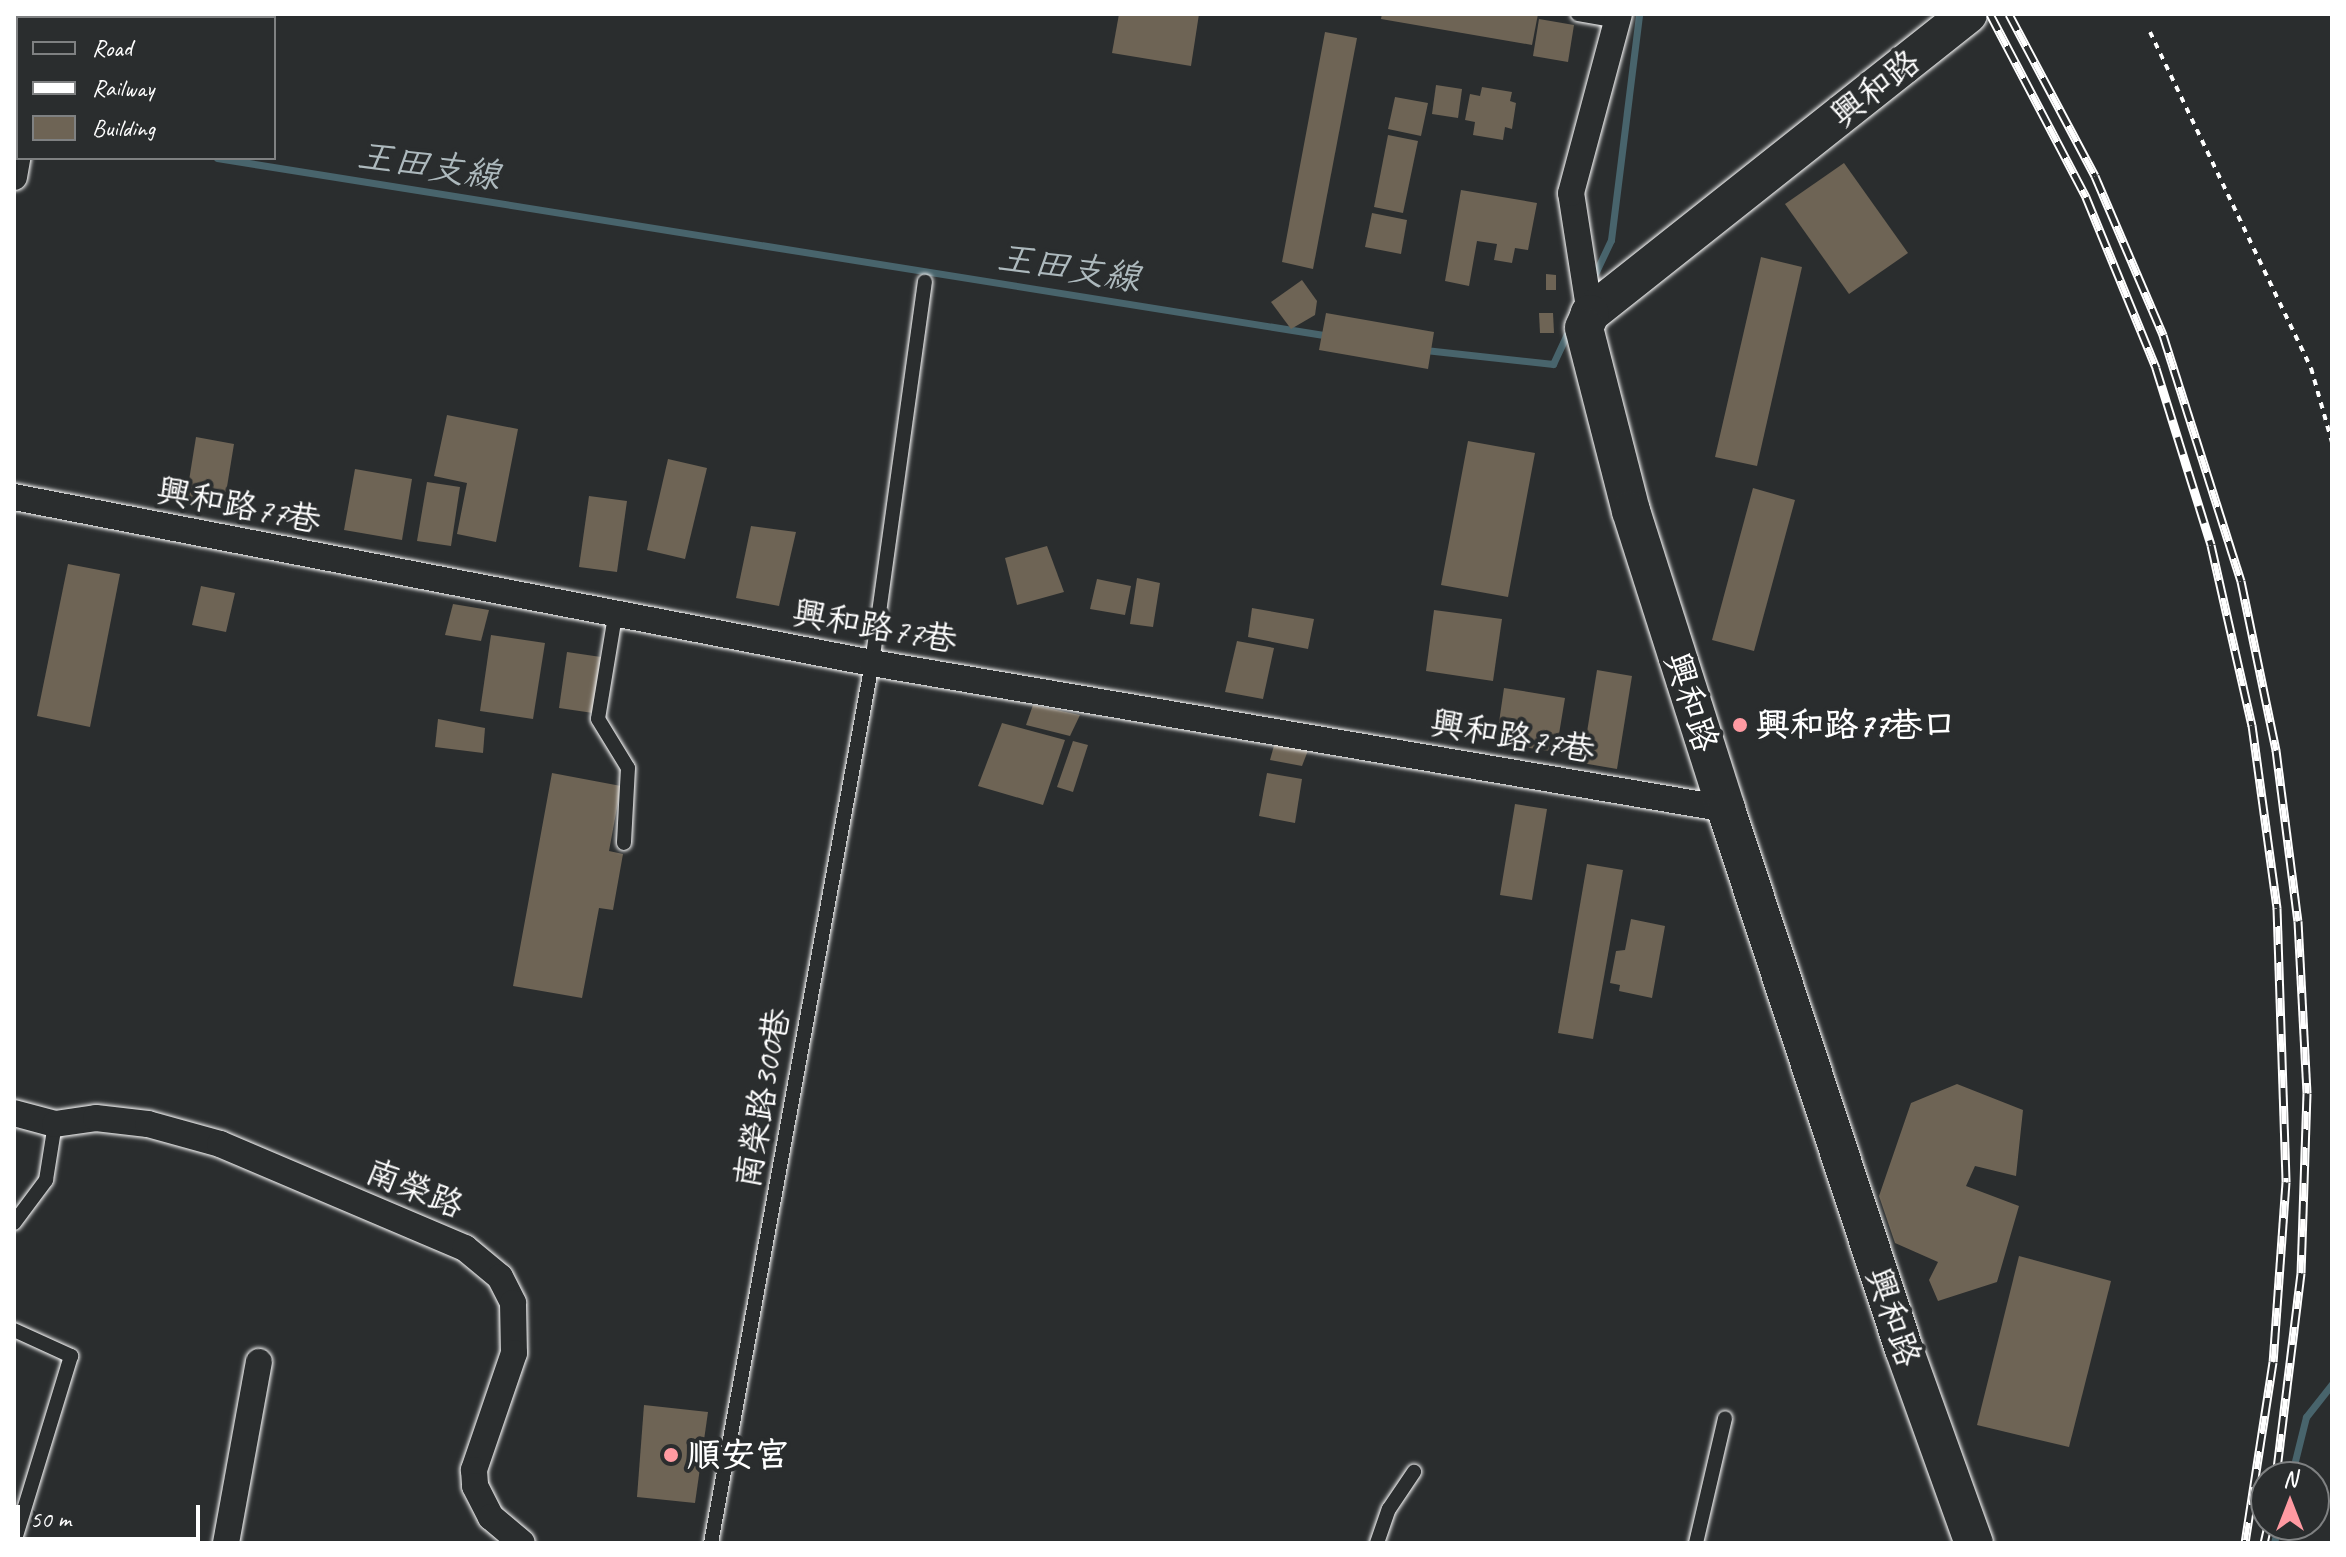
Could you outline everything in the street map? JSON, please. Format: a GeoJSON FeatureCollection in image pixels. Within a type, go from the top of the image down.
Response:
{"type":"FeatureCollection","features":[{"type":"Feature","properties":{"kind":"street","name":"興和路"},"geometry":{"type":"LineString","coordinates":[[1968,14],[1590,313],[1585,346],[1631,511],[1726,809],[1904,1349],[1974,1543]]}},
{"type":"Feature","properties":{"kind":"street"},"geometry":{"type":"LineString","coordinates":[[1590,313],[1571,193],[1618,18]]}},
{"type":"Feature","properties":{"kind":"street","name":"興和路77巷"},"geometry":{"type":"LineString","coordinates":[[14,497],[615,616],[872,663],[1726,809]]}},
{"type":"Feature","properties":{"kind":"street","name":"南榮路"},"geometry":{"type":"LineString","coordinates":[[14,1113],[55,1124],[96,1118],[148,1124],[220,1144],[465,1248],[500,1277],[515,1314],[514,1353],[481,1439],[475,1486],[491,1517],[522,1543]]}},
{"type":"Feature","properties":{"kind":"street"},"geometry":{"type":"LineString","coordinates":[[226,1543],[259,1362]]}},
{"type":"Feature","properties":{"kind":"lane"},"geometry":{"type":"LineString","coordinates":[[1578,14],[1618,18]]}},
{"type":"Feature","properties":{"kind":"lane","name":"南榮路300巷"},"geometry":{"type":"LineString","coordinates":[[711,1543],[872,663],[925,282]]}},
{"type":"Feature","properties":{"kind":"lane"},"geometry":{"type":"LineString","coordinates":[[615,616],[598,719],[628,768],[624,843]]}},
{"type":"Feature","properties":{"kind":"lane"},"geometry":{"type":"LineString","coordinates":[[14,1223],[46,1180],[55,1124]]}},
{"type":"Feature","properties":{"kind":"lane"},"geometry":{"type":"LineString","coordinates":[[14,1330],[71,1356],[14,1542]]}},
{"type":"Feature","properties":{"kind":"lane"},"geometry":{"type":"LineString","coordinates":[[1696,1543],[1725,1418]]}},
{"type":"Feature","properties":{"kind":"lane"},"geometry":{"type":"LineString","coordinates":[[1377,1543],[1389,1509],[1414,1472]]}},
{"type":"Feature","properties":{"kind":"path"},"geometry":{"type":"LineString","coordinates":[[2150,32],[2311,368],[2332,442]]}},
{"type":"Feature","properties":{"kind":"building"},"geometry":{"type":"Polygon","coordinates":[[[1119,14],[1199,14],[1191,66],[1112,53],[1119,14]]]}},
{"type":"Feature","properties":{"kind":"building"},"geometry":{"type":"Polygon","coordinates":[[[1382,14],[1538,14],[1532,45],[1381,19],[1382,14]]]}},
{"type":"Feature","properties":{"kind":"building"},"geometry":{"type":"Polygon","coordinates":[[[1539,19],[1574,25],[1568,62],[1533,56],[1539,19]]]}},
{"type":"Feature","properties":{"kind":"building"},"geometry":{"type":"Polygon","coordinates":[[[1325,32],[1357,38],[1313,269],[1282,262],[1325,32]]]}},
{"type":"Feature","properties":{"kind":"building"},"geometry":{"type":"Polygon","coordinates":[[[1436,85],[1462,89],[1458,118],[1432,114],[1436,85]]]}},
{"type":"Feature","properties":{"kind":"building"},"geometry":{"type":"Polygon","coordinates":[[[1482,87],[1512,92],[1510,101],[1516,103],[1512,129],[1505,127],[1503,140],[1473,135],[1475,122],[1465,120],[1470,94],[1480,96],[1482,87]]]}},
{"type":"Feature","properties":{"kind":"building"},"geometry":{"type":"Polygon","coordinates":[[[1395,97],[1428,103],[1421,136],[1388,129],[1395,97]]]}},
{"type":"Feature","properties":{"kind":"building"},"geometry":{"type":"Polygon","coordinates":[[[1388,135],[1418,141],[1403,213],[1374,207],[1388,135]]]}},
{"type":"Feature","properties":{"kind":"building"},"geometry":{"type":"Polygon","coordinates":[[[1844,163],[1908,253],[1849,294],[1785,204],[1844,163]]]}},
{"type":"Feature","properties":{"kind":"building"},"geometry":{"type":"Polygon","coordinates":[[[1461,190],[1537,203],[1528,250],[1515,248],[1512,263],[1494,260],[1497,244],[1477,241],[1469,286],[1445,281],[1461,190]]]}},
{"type":"Feature","properties":{"kind":"building"},"geometry":{"type":"Polygon","coordinates":[[[1372,213],[1407,220],[1401,254],[1365,247],[1372,213]]]}},
{"type":"Feature","properties":{"kind":"building"},"geometry":{"type":"Polygon","coordinates":[[[1761,257],[1802,267],[1757,466],[1715,457],[1761,257]]]}},
{"type":"Feature","properties":{"kind":"building"},"geometry":{"type":"Polygon","coordinates":[[[1546,274],[1556,275],[1556,290],[1546,290],[1546,274]]]}},
{"type":"Feature","properties":{"kind":"building"},"geometry":{"type":"Polygon","coordinates":[[[1302,280],[1317,301],[1315,315],[1291,329],[1271,302],[1302,280]]]}},
{"type":"Feature","properties":{"kind":"building"},"geometry":{"type":"Polygon","coordinates":[[[1326,313],[1434,332],[1428,369],[1319,350],[1326,313]]]}},
{"type":"Feature","properties":{"kind":"building"},"geometry":{"type":"Polygon","coordinates":[[[1539,313],[1553,313],[1554,333],[1540,333],[1539,313]]]}},
{"type":"Feature","properties":{"kind":"building"},"geometry":{"type":"Polygon","coordinates":[[[447,415],[518,429],[496,542],[457,534],[467,483],[434,476],[447,415]]]}},
{"type":"Feature","properties":{"kind":"building"},"geometry":{"type":"Polygon","coordinates":[[[196,437],[234,444],[224,505],[186,499],[196,437]]]}},
{"type":"Feature","properties":{"kind":"building"},"geometry":{"type":"Polygon","coordinates":[[[1468,441],[1535,453],[1508,597],[1441,585],[1468,441]]]}},
{"type":"Feature","properties":{"kind":"building"},"geometry":{"type":"Polygon","coordinates":[[[668,459],[707,468],[685,559],[647,550],[668,459]]]}},
{"type":"Feature","properties":{"kind":"building"},"geometry":{"type":"Polygon","coordinates":[[[355,469],[412,479],[402,540],[344,530],[355,469]]]}},
{"type":"Feature","properties":{"kind":"building"},"geometry":{"type":"Polygon","coordinates":[[[427,482],[460,487],[451,546],[417,541],[427,482]]]}},
{"type":"Feature","properties":{"kind":"building"},"geometry":{"type":"Polygon","coordinates":[[[1753,488],[1795,500],[1754,651],[1712,640],[1753,488]]]}},
{"type":"Feature","properties":{"kind":"building"},"geometry":{"type":"Polygon","coordinates":[[[589,496],[627,501],[617,572],[579,567],[589,496]]]}},
{"type":"Feature","properties":{"kind":"building"},"geometry":{"type":"Polygon","coordinates":[[[751,526],[796,532],[779,606],[736,598],[751,526]]]}},
{"type":"Feature","properties":{"kind":"building"},"geometry":{"type":"Polygon","coordinates":[[[1047,546],[1064,592],[1017,605],[1005,558],[1047,546]]]}},
{"type":"Feature","properties":{"kind":"building"},"geometry":{"type":"Polygon","coordinates":[[[68,564],[120,574],[90,727],[37,716],[68,564]]]}},
{"type":"Feature","properties":{"kind":"building"},"geometry":{"type":"Polygon","coordinates":[[[1137,578],[1160,583],[1153,627],[1130,624],[1137,578]]]}},
{"type":"Feature","properties":{"kind":"building"},"geometry":{"type":"Polygon","coordinates":[[[1097,579],[1131,586],[1125,615],[1090,609],[1097,579]]]}},
{"type":"Feature","properties":{"kind":"building"},"geometry":{"type":"Polygon","coordinates":[[[201,586],[235,593],[226,632],[192,625],[201,586]]]}},
{"type":"Feature","properties":{"kind":"building"},"geometry":{"type":"Polygon","coordinates":[[[453,604],[489,610],[481,641],[445,635],[453,604]]]}},
{"type":"Feature","properties":{"kind":"building"},"geometry":{"type":"Polygon","coordinates":[[[1252,608],[1314,619],[1308,649],[1248,637],[1252,608]]]}},
{"type":"Feature","properties":{"kind":"building"},"geometry":{"type":"Polygon","coordinates":[[[1434,610],[1502,619],[1493,681],[1426,671],[1434,610]]]}},
{"type":"Feature","properties":{"kind":"building"},"geometry":{"type":"Polygon","coordinates":[[[491,635],[545,643],[533,719],[480,711],[491,635]]]}},
{"type":"Feature","properties":{"kind":"building"},"geometry":{"type":"Polygon","coordinates":[[[1237,641],[1274,648],[1263,699],[1225,692],[1237,641]]]}},
{"type":"Feature","properties":{"kind":"building"},"geometry":{"type":"Polygon","coordinates":[[[567,652],[601,657],[593,713],[559,708],[567,652]]]}},
{"type":"Feature","properties":{"kind":"building"},"geometry":{"type":"Polygon","coordinates":[[[1597,670],[1632,676],[1617,769],[1582,763],[1597,670]]]}},
{"type":"Feature","properties":{"kind":"building"},"geometry":{"type":"Polygon","coordinates":[[[1504,688],[1565,698],[1556,752],[1496,743],[1504,688]]]}},
{"type":"Feature","properties":{"kind":"building"},"geometry":{"type":"Polygon","coordinates":[[[1033,705],[1080,715],[1070,736],[1026,725],[1033,705]]]}},
{"type":"Feature","properties":{"kind":"building"},"geometry":{"type":"Polygon","coordinates":[[[438,719],[485,728],[483,753],[435,747],[438,719]]]}},
{"type":"Feature","properties":{"kind":"building"},"geometry":{"type":"Polygon","coordinates":[[[1002,723],[1065,740],[1043,805],[978,786],[1002,723]]]}},
{"type":"Feature","properties":{"kind":"building"},"geometry":{"type":"Polygon","coordinates":[[[1073,741],[1088,745],[1073,792],[1057,787],[1073,741]]]}},
{"type":"Feature","properties":{"kind":"building"},"geometry":{"type":"Polygon","coordinates":[[[1275,742],[1309,748],[1302,766],[1270,760],[1275,742]]]}},
{"type":"Feature","properties":{"kind":"building"},"geometry":{"type":"Polygon","coordinates":[[[552,773],[621,786],[609,851],[623,854],[613,910],[599,908],[582,998],[513,986],[552,773]]]}},
{"type":"Feature","properties":{"kind":"building"},"geometry":{"type":"Polygon","coordinates":[[[1267,773],[1302,779],[1295,823],[1259,816],[1267,773]]]}},
{"type":"Feature","properties":{"kind":"building"},"geometry":{"type":"Polygon","coordinates":[[[1515,804],[1547,809],[1532,900],[1500,895],[1515,804]]]}},
{"type":"Feature","properties":{"kind":"building"},"geometry":{"type":"Polygon","coordinates":[[[1587,864],[1623,870],[1593,1039],[1558,1033],[1587,864]]]}},
{"type":"Feature","properties":{"kind":"building"},"geometry":{"type":"Polygon","coordinates":[[[1631,919],[1665,926],[1652,998],[1619,991],[1620,985],[1610,983],[1616,951],[1625,950],[1631,919]]]}},
{"type":"Feature","properties":{"kind":"building"},"geometry":{"type":"Polygon","coordinates":[[[1957,1084],[2023,1110],[2016,1176],[1975,1166],[1966,1186],[2019,1206],[1997,1282],[1938,1301],[1929,1280],[1938,1262],[1895,1243],[1879,1196],[1911,1103],[1957,1084]]]}},
{"type":"Feature","properties":{"kind":"building"},"geometry":{"type":"Polygon","coordinates":[[[2019,1256],[2111,1281],[2069,1447],[1977,1425],[2019,1256]]]}},
{"type":"Feature","properties":{"kind":"building","name":"順安宮"},"geometry":{"type":"Polygon","coordinates":[[[644,1405],[708,1412],[695,1503],[637,1497],[644,1405]]]}},
{"type":"Feature","properties":{"kind":"waterway","name":"王田支線"},"geometry":{"type":"LineString","coordinates":[[1593,278],[1611,240],[1639,14]]}},
{"type":"Feature","properties":{"kind":"waterway","name":"王田支線"},"geometry":{"type":"LineString","coordinates":[[230,160],[1330,336]]}},
{"type":"Feature","properties":{"kind":"waterway","name":"王田支線"},"geometry":{"type":"LineString","coordinates":[[1425,350],[1553,364],[1569,329]]}},
{"type":"Feature","properties":{"kind":"waterway"},"geometry":{"type":"LineString","coordinates":[[2295,1461],[2306,1417],[2332,1384]]}},
{"type":"Feature","properties":{"kind":"railway"},"geometry":{"type":"LineString","coordinates":[[1990,14],[2086,197],[2156,368],[2211,545],[2252,725],[2277,908],[2286,1182],[2273,1362],[2245,1543]]}},
{"type":"Feature","properties":{"kind":"railway"},"geometry":{"type":"LineString","coordinates":[[2009,14],[2095,176],[2163,335],[2241,581],[2276,750],[2298,921],[2307,1093],[2301,1273],[2278,1461]]}},
{"type":"Feature","properties":{"kind":"place","name":"興和路77巷口"},"geometry":{"type":"Point","coordinates":[1740,725]}},
{"type":"Feature","properties":{"kind":"place","name":"順安宮"},"geometry":{"type":"Point","coordinates":[671,1455]}}]}
